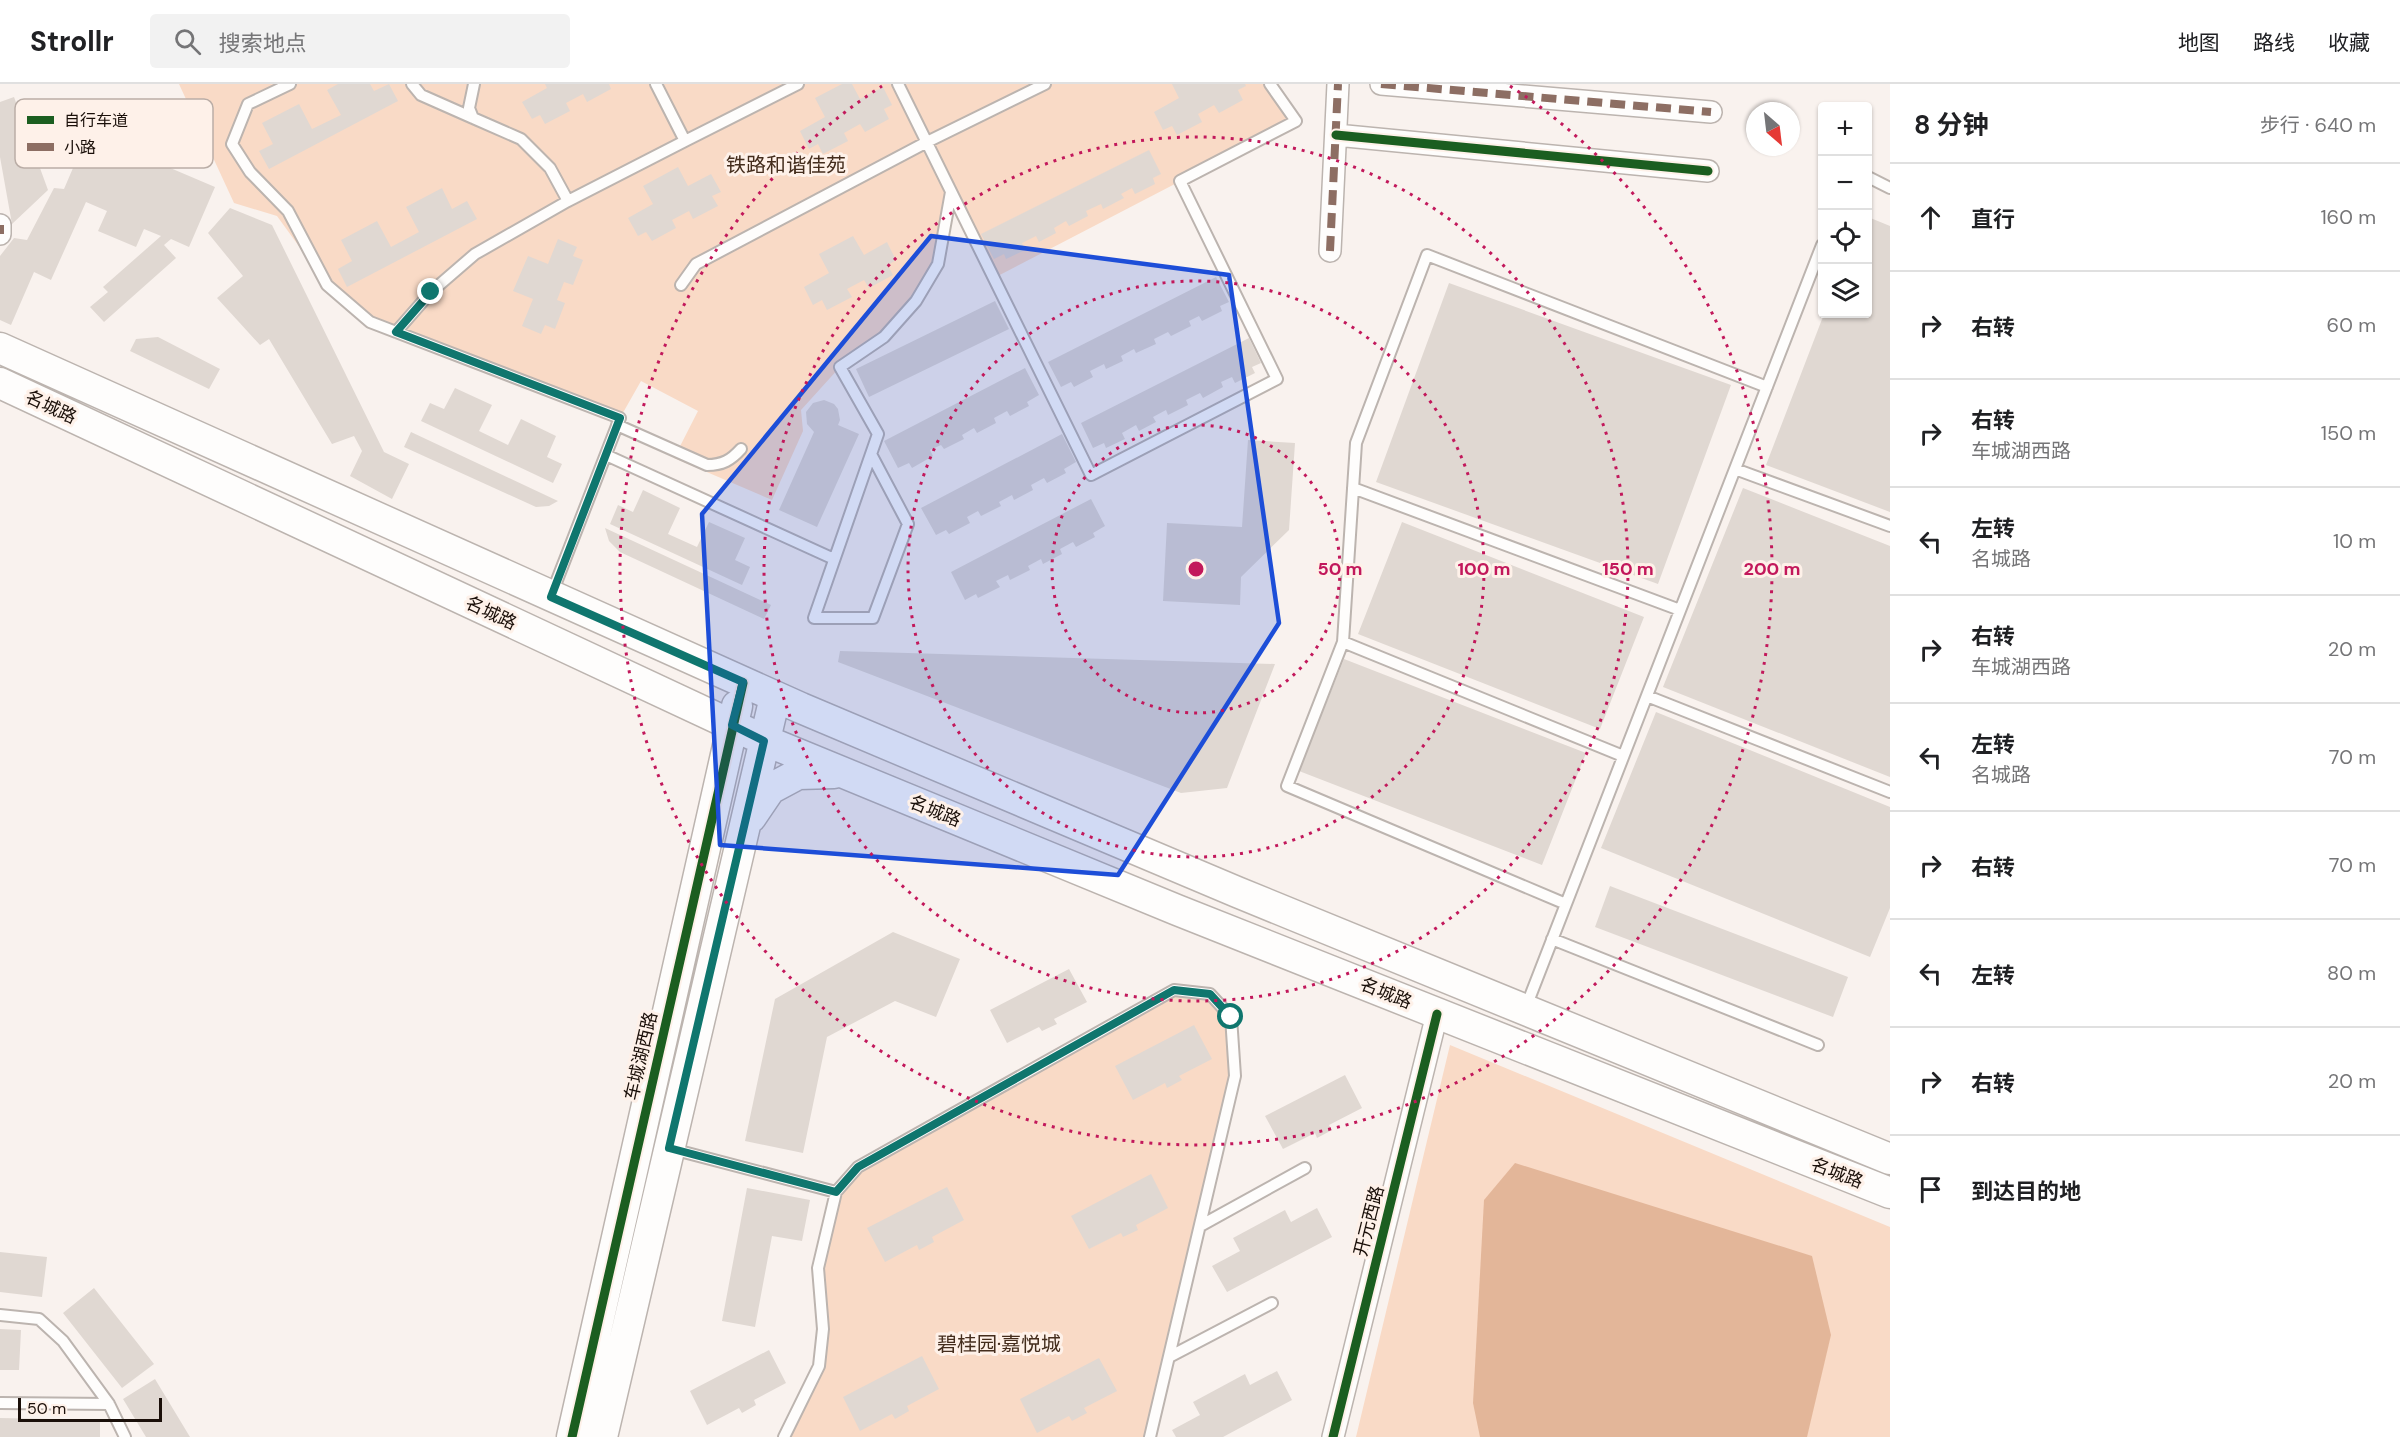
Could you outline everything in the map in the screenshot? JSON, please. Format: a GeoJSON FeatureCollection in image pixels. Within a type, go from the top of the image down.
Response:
{"type":"FeatureCollection","features":[{"type":"Feature","properties":{"kind":"main road","name":"名城路"},"geometry":{"type":"LineString","coordinates":[[0,348],[775,697],[1226,888],[1890,1159]]}},
{"type":"Feature","properties":{"kind":"main road","name":"名城路"},"geometry":{"type":"LineString","coordinates":[[0,383],[764,741],[1437,1014],[1890,1193]]}},
{"type":"Feature","properties":{"kind":"main road","name":"车城湖西路"},"geometry":{"type":"LineString","coordinates":[[572,1437],[743,682]]}},
{"type":"Feature","properties":{"kind":"main road"},"geometry":{"type":"LineString","coordinates":[[670,696],[700,730],[710,749],[719,781]]}},
{"type":"Feature","properties":{"kind":"main road"},"geometry":{"type":"LineString","coordinates":[[602,1437],[775,697]]}},
{"type":"Feature","properties":{"kind":"main road"},"geometry":{"type":"LineString","coordinates":[[744,827],[770,789],[798,774],[843,773]]}},
{"type":"Feature","properties":{"kind":"street"},"geometry":{"type":"LineString","coordinates":[[1330,251],[1338,84]]}},
{"type":"Feature","properties":{"kind":"street"},"geometry":{"type":"LineString","coordinates":[[1381,84],[1711,112]]}},
{"type":"Feature","properties":{"kind":"street"},"geometry":{"type":"LineString","coordinates":[[1336,135],[1708,171]]}},
{"type":"Feature","properties":{"kind":"street"},"geometry":{"type":"LineString","coordinates":[[0,225],[0,234]]}},
{"type":"Feature","properties":{"kind":"street","name":"开元西路"},"geometry":{"type":"LineString","coordinates":[[1333,1437],[1437,1014]]}},
{"type":"Feature","properties":{"kind":"lane"},"geometry":{"type":"LineString","coordinates":[[290,84],[248,104],[232,144],[249,172],[288,211],[327,285],[370,322],[620,418],[551,597]]}},
{"type":"Feature","properties":{"kind":"lane"},"geometry":{"type":"LineString","coordinates":[[412,84],[422,95],[521,139],[550,168],[568,201]]}},
{"type":"Feature","properties":{"kind":"lane"},"geometry":{"type":"LineString","coordinates":[[473,118],[469,108],[474,84]]}},
{"type":"Feature","properties":{"kind":"lane"},"geometry":{"type":"LineString","coordinates":[[656,84],[685,141]]}},
{"type":"Feature","properties":{"kind":"lane"},"geometry":{"type":"LineString","coordinates":[[396,332],[431,292],[475,254],[568,201],[798,84]]}},
{"type":"Feature","properties":{"kind":"lane"},"geometry":{"type":"LineString","coordinates":[[898,84],[1091,475],[1276,379],[1180,181],[1296,121],[1270,84]]}},
{"type":"Feature","properties":{"kind":"lane"},"geometry":{"type":"LineString","coordinates":[[681,285],[696,264],[927,142],[1045,84]]}},
{"type":"Feature","properties":{"kind":"lane"},"geometry":{"type":"LineString","coordinates":[[1872,179],[1890,188]]}},
{"type":"Feature","properties":{"kind":"lane"},"geometry":{"type":"LineString","coordinates":[[871,454],[908,524],[873,618],[814,618],[834,559],[878,434],[840,367],[884,337],[916,301],[938,264],[951,191]]}},
{"type":"Feature","properties":{"kind":"lane"},"geometry":{"type":"LineString","coordinates":[[1566,904],[1287,786],[1343,642],[1356,443],[1427,255],[1767,387]]}},
{"type":"Feature","properties":{"kind":"lane"},"geometry":{"type":"LineString","coordinates":[[1525,1010],[1818,255]]}},
{"type":"Feature","properties":{"kind":"lane"},"geometry":{"type":"LineString","coordinates":[[617,425],[707,465],[718,465],[732,460],[741,449]]}},
{"type":"Feature","properties":{"kind":"lane"},"geometry":{"type":"LineString","coordinates":[[606,455],[834,559]]}},
{"type":"Feature","properties":{"kind":"lane"},"geometry":{"type":"LineString","coordinates":[[1735,469],[1890,525]]}},
{"type":"Feature","properties":{"kind":"lane"},"geometry":{"type":"LineString","coordinates":[[1353,488],[1680,610]]}},
{"type":"Feature","properties":{"kind":"lane"},"geometry":{"type":"LineString","coordinates":[[1343,642],[1623,756]]}},
{"type":"Feature","properties":{"kind":"lane"},"geometry":{"type":"LineString","coordinates":[[1647,696],[1890,792]]}},
{"type":"Feature","properties":{"kind":"lane"},"geometry":{"type":"LineString","coordinates":[[1552,939],[1818,1045]]}},
{"type":"Feature","properties":{"kind":"lane"},"geometry":{"type":"LineString","coordinates":[[784,1437],[819,1366],[823,1329],[818,1268],[836,1192],[858,1167],[1174,990],[1210,994],[1231,1017],[1235,1076],[1150,1437]]}},
{"type":"Feature","properties":{"kind":"lane"},"geometry":{"type":"LineString","coordinates":[[669,1148],[836,1192]]}},
{"type":"Feature","properties":{"kind":"lane"},"geometry":{"type":"LineString","coordinates":[[1200,1226],[1305,1168]]}},
{"type":"Feature","properties":{"kind":"lane"},"geometry":{"type":"LineString","coordinates":[[1169,1357],[1272,1303]]}},
{"type":"Feature","properties":{"kind":"lane"},"geometry":{"type":"LineString","coordinates":[[0,1315],[39,1319],[63,1341],[109,1404],[125,1437]]}},
{"type":"Feature","properties":{"kind":"lane"},"geometry":{"type":"LineString","coordinates":[[0,1402],[109,1404]]}},
{"type":"Feature","properties":{"kind":"highlighted area"},"geometry":{"type":"Polygon","coordinates":[[[931,236],[1229,275],[1279,623],[1118,875],[720,845],[702,514],[931,236]]]}},
{"type":"Feature","properties":{"kind":"shaded area"},"geometry":{"type":"Polygon","coordinates":[[[179,84],[1270,84],[1296,121],[994,278],[952,193],[938,264],[884,337],[840,367],[801,410],[803,431],[772,500],[674,458],[698,411],[641,381],[620,418],[370,322],[327,285],[277,216],[234,203],[213,158],[213,99],[186,99],[179,84]]]}},
{"type":"Feature","properties":{"kind":"shaded area"},"geometry":{"type":"Polygon","coordinates":[[[1174,990],[1210,994],[1231,1017],[1235,1076],[1150,1437],[784,1437],[819,1366],[818,1268],[836,1192],[858,1167],[1174,990]]]}},
{"type":"Feature","properties":{"kind":"shaded area"},"geometry":{"type":"Polygon","coordinates":[[[1450,1045],[1890,1227],[1890,1437],[1356,1437],[1450,1045]]]}},
{"type":"Feature","properties":{"kind":"shaded area"},"geometry":{"type":"Polygon","coordinates":[[[1515,1163],[1812,1256],[1831,1335],[1807,1437],[1480,1437],[1473,1403],[1484,1200],[1515,1163]]]}},
{"type":"Feature","properties":{"kind":"building"},"geometry":{"type":"Polygon","coordinates":[[[338,84],[370,84],[374,91],[389,84],[398,101],[269,169],[259,151],[273,144],[262,123],[299,104],[312,129],[341,115],[327,90],[338,84]]]}},
{"type":"Feature","properties":{"kind":"building"},"geometry":{"type":"Polygon","coordinates":[[[545,84],[609,84],[611,89],[587,102],[583,94],[566,103],[570,111],[545,124],[540,115],[532,119],[522,102],[547,88],[545,84]]]}},
{"type":"Feature","properties":{"kind":"building"},"geometry":{"type":"Polygon","coordinates":[[[842,84],[852,84],[860,99],[883,87],[892,105],[884,109],[889,119],[865,132],[860,124],[844,133],[848,141],[823,154],[818,144],[809,149],[800,131],[825,117],[815,98],[842,84]]]}},
{"type":"Feature","properties":{"kind":"building"},"geometry":{"type":"Polygon","coordinates":[[[1172,84],[1245,84],[1246,86],[1238,90],[1243,100],[1219,113],[1214,105],[1198,114],[1202,122],[1177,135],[1172,126],[1163,130],[1154,112],[1179,98],[1172,84]]]}},
{"type":"Feature","properties":{"kind":"building"},"geometry":{"type":"Polygon","coordinates":[[[14,97],[15,100],[15,168],[40,168],[48,190],[12,224],[0,157],[0,102],[14,97]]]}},
{"type":"Feature","properties":{"kind":"building"},"geometry":{"type":"Polygon","coordinates":[[[1149,150],[1161,174],[1153,178],[1155,184],[1135,194],[1132,188],[1121,194],[1124,198],[1103,209],[1101,204],[1086,211],[1088,216],[1069,226],[1066,221],[1054,228],[1056,233],[1039,242],[1036,236],[1022,243],[1025,250],[1006,259],[1004,254],[994,259],[981,234],[1149,150]]]}},
{"type":"Feature","properties":{"kind":"building"},"geometry":{"type":"Polygon","coordinates":[[[678,167],[688,186],[711,174],[721,192],[712,196],[718,206],[693,219],[689,211],[672,220],[676,228],[652,241],[646,232],[638,236],[628,218],[653,204],[643,186],[678,167]]]}},
{"type":"Feature","properties":{"kind":"building"},"geometry":{"type":"Polygon","coordinates":[[[73,168],[170,168],[215,187],[189,247],[171,239],[164,245],[176,258],[104,322],[90,307],[108,292],[103,287],[161,236],[144,229],[136,247],[98,231],[107,211],[86,202],[51,280],[34,272],[11,325],[0,320],[0,256],[14,238],[27,240],[54,188],[64,189],[73,168]]]}},
{"type":"Feature","properties":{"kind":"building"},"geometry":{"type":"Polygon","coordinates":[[[442,188],[452,209],[467,201],[477,219],[347,287],[338,269],[352,261],[341,240],[377,221],[391,247],[419,232],[406,207],[442,188]]]}},
{"type":"Feature","properties":{"kind":"building"},"geometry":{"type":"Polygon","coordinates":[[[230,208],[272,225],[384,452],[409,464],[392,499],[350,476],[362,451],[354,436],[332,444],[269,339],[260,345],[217,298],[243,276],[208,233],[230,208]]]}},
{"type":"Feature","properties":{"kind":"building"},"geometry":{"type":"Polygon","coordinates":[[[1872,219],[1890,226],[1890,512],[1766,465],[1822,318],[1872,318],[1872,219]]]}},
{"type":"Feature","properties":{"kind":"building"},"geometry":{"type":"Polygon","coordinates":[[[853,236],[864,255],[887,242],[896,260],[888,265],[893,275],[869,288],[864,280],[847,289],[852,297],[827,310],[822,300],[813,305],[804,287],[829,273],[819,254],[853,236]]]}},
{"type":"Feature","properties":{"kind":"building"},"geometry":{"type":"Polygon","coordinates":[[[558,239],[577,247],[573,256],[583,260],[573,285],[564,282],[557,300],[565,303],[555,329],[545,325],[541,334],[522,326],[533,299],[513,291],[528,256],[548,264],[558,239]]]}},
{"type":"Feature","properties":{"kind":"building"},"geometry":{"type":"Polygon","coordinates":[[[1216,277],[1229,302],[1220,306],[1222,311],[1202,321],[1199,316],[1189,321],[1191,326],[1171,336],[1168,332],[1154,339],[1156,344],[1136,353],[1134,349],[1121,356],[1123,361],[1106,369],[1104,364],[1090,371],[1093,377],[1074,387],[1071,382],[1061,387],[1048,362],[1216,277]]]}},
{"type":"Feature","properties":{"kind":"building"},"geometry":{"type":"Polygon","coordinates":[[[1449,283],[1731,385],[1658,584],[1376,482],[1449,283]]]}},
{"type":"Feature","properties":{"kind":"building"},"geometry":{"type":"Polygon","coordinates":[[[995,301],[1009,329],[869,397],[856,369],[995,301]]]}},
{"type":"Feature","properties":{"kind":"building"},"geometry":{"type":"Polygon","coordinates":[[[158,337],[220,369],[209,389],[130,351],[136,339],[158,337]]]}},
{"type":"Feature","properties":{"kind":"building"},"geometry":{"type":"Polygon","coordinates":[[[1249,338],[1261,363],[1252,367],[1255,373],[1235,383],[1232,377],[1221,382],[1223,387],[1203,398],[1200,393],[1186,400],[1188,405],[1168,415],[1166,410],[1153,417],[1156,422],[1139,431],[1136,425],[1122,433],[1125,439],[1106,448],[1104,443],[1093,448],[1081,423],[1249,338]]]}},
{"type":"Feature","properties":{"kind":"building"},"geometry":{"type":"Polygon","coordinates":[[[1025,368],[1039,395],[1027,402],[1029,406],[1010,416],[1007,411],[994,418],[996,423],[977,433],[974,428],[962,435],[964,439],[944,449],[941,445],[930,450],[933,456],[912,468],[909,463],[898,468],[884,441],[1025,368]]]}},
{"type":"Feature","properties":{"kind":"building"},"geometry":{"type":"Polygon","coordinates":[[[455,388],[492,405],[479,431],[508,445],[521,419],[556,436],[547,457],[562,464],[553,483],[421,421],[430,403],[444,409],[455,388]]]}},
{"type":"Feature","properties":{"kind":"building"},"geometry":{"type":"Polygon","coordinates":[[[824,400],[834,404],[838,409],[840,420],[838,425],[859,434],[817,527],[779,510],[814,432],[807,424],[806,412],[813,403],[824,400]]]}},
{"type":"Feature","properties":{"kind":"building"},"geometry":{"type":"Polygon","coordinates":[[[411,432],[558,501],[549,506],[536,507],[404,447],[411,432]]]}},
{"type":"Feature","properties":{"kind":"building"},"geometry":{"type":"Polygon","coordinates":[[[1062,434],[1076,462],[1064,469],[1066,473],[1047,483],[1044,478],[1031,485],[1033,490],[1014,500],[1012,495],[999,502],[1001,506],[981,516],[978,511],[967,517],[970,523],[949,534],[946,530],[936,535],[921,508],[1062,434]]]}},
{"type":"Feature","properties":{"kind":"building"},"geometry":{"type":"Polygon","coordinates":[[[1248,440],[1295,443],[1289,530],[1241,577],[1240,605],[1163,601],[1167,523],[1242,527],[1248,440]]]}},
{"type":"Feature","properties":{"kind":"building"},"geometry":{"type":"Polygon","coordinates":[[[1743,488],[1890,546],[1890,777],[1663,687],[1743,488]]]}},
{"type":"Feature","properties":{"kind":"building"},"geometry":{"type":"Polygon","coordinates":[[[643,490],[680,508],[668,534],[697,547],[709,522],[745,538],[735,560],[750,567],[742,585],[610,524],[618,505],[633,512],[643,490]]]}},
{"type":"Feature","properties":{"kind":"building"},"geometry":{"type":"Polygon","coordinates":[[[1091,499],[1105,526],[1093,533],[1095,537],[1076,547],[1073,542],[1060,549],[1062,554],[1043,564],[1041,559],[1028,566],[1030,570],[1010,580],[1008,575],[996,581],[1000,587],[978,598],[976,594],[965,600],[951,572],[1091,499]]]}},
{"type":"Feature","properties":{"kind":"building"},"geometry":{"type":"Polygon","coordinates":[[[1402,522],[1644,617],[1600,729],[1358,634],[1402,522]]]}},
{"type":"Feature","properties":{"kind":"building"},"geometry":{"type":"Polygon","coordinates":[[[605,528],[771,605],[764,619],[620,552],[609,541],[605,528]]]}},
{"type":"Feature","properties":{"kind":"building"},"geometry":{"type":"Polygon","coordinates":[[[840,651],[1275,664],[1227,788],[1181,793],[838,662],[840,651]]]}},
{"type":"Feature","properties":{"kind":"building"},"geometry":{"type":"Polygon","coordinates":[[[1344,659],[1586,753],[1542,865],[1299,771],[1344,659]]]}},
{"type":"Feature","properties":{"kind":"building"},"geometry":{"type":"Polygon","coordinates":[[[1656,712],[1890,807],[1890,908],[1870,957],[1601,848],[1656,712]]]}},
{"type":"Feature","properties":{"kind":"building"},"geometry":{"type":"Polygon","coordinates":[[[1610,886],[1848,977],[1833,1017],[1595,927],[1610,886]]]}},
{"type":"Feature","properties":{"kind":"building"},"geometry":{"type":"Polygon","coordinates":[[[893,932],[960,959],[936,1017],[895,1001],[827,1037],[803,1153],[745,1141],[775,999],[893,932]]]}},
{"type":"Feature","properties":{"kind":"building"},"geometry":{"type":"Polygon","coordinates":[[[1069,969],[1087,1002],[1054,1019],[1057,1024],[1042,1031],[1039,1027],[1007,1043],[990,1010],[1069,969]]]}},
{"type":"Feature","properties":{"kind":"building"},"geometry":{"type":"Polygon","coordinates":[[[1194,1025],[1212,1059],[1179,1076],[1182,1080],[1167,1088],[1165,1083],[1133,1100],[1115,1066],[1194,1025]]]}},
{"type":"Feature","properties":{"kind":"building"},"geometry":{"type":"Polygon","coordinates":[[[1345,1075],[1362,1108],[1329,1125],[1332,1130],[1317,1138],[1315,1133],[1283,1149],[1265,1116],[1345,1075]]]}},
{"type":"Feature","properties":{"kind":"building"},"geometry":{"type":"Polygon","coordinates":[[[1151,1174],[1168,1208],[1136,1225],[1138,1230],[1123,1237],[1121,1233],[1089,1249],[1071,1216],[1151,1174]]]}},
{"type":"Feature","properties":{"kind":"building"},"geometry":{"type":"Polygon","coordinates":[[[947,1187],[964,1220],[932,1237],[934,1242],[919,1250],[917,1245],[885,1262],[867,1228],[947,1187]]]}},
{"type":"Feature","properties":{"kind":"building"},"geometry":{"type":"Polygon","coordinates":[[[747,1188],[810,1200],[802,1241],[772,1236],[755,1327],[722,1321],[747,1188]]]}},
{"type":"Feature","properties":{"kind":"building"},"geometry":{"type":"Polygon","coordinates":[[[1317,1208],[1332,1237],[1227,1292],[1212,1266],[1240,1251],[1233,1238],[1285,1210],[1291,1222],[1317,1208]]]}},
{"type":"Feature","properties":{"kind":"building"},"geometry":{"type":"Polygon","coordinates":[[[0,1252],[47,1257],[42,1297],[0,1292],[0,1252]]]}},
{"type":"Feature","properties":{"kind":"building"},"geometry":{"type":"Polygon","coordinates":[[[94,1288],[154,1364],[122,1388],[63,1313],[94,1288]]]}},
{"type":"Feature","properties":{"kind":"building"},"geometry":{"type":"Polygon","coordinates":[[[0,1329],[21,1330],[19,1370],[0,1370],[0,1329]]]}},
{"type":"Feature","properties":{"kind":"building"},"geometry":{"type":"Polygon","coordinates":[[[769,1350],[786,1383],[754,1400],[756,1405],[742,1413],[739,1408],[707,1425],[690,1391],[769,1350]]]}},
{"type":"Feature","properties":{"kind":"building"},"geometry":{"type":"Polygon","coordinates":[[[922,1356],[939,1389],[907,1406],[909,1411],[895,1419],[892,1414],[860,1431],[843,1397],[922,1356]]]}},
{"type":"Feature","properties":{"kind":"building"},"geometry":{"type":"Polygon","coordinates":[[[1099,1358],[1117,1391],[1084,1408],[1087,1413],[1072,1421],[1069,1416],[1037,1433],[1020,1399],[1099,1358]]]}},
{"type":"Feature","properties":{"kind":"building"},"geometry":{"type":"Polygon","coordinates":[[[1277,1371],[1292,1400],[1223,1437],[1176,1437],[1172,1430],[1200,1415],[1193,1402],[1245,1374],[1250,1385],[1277,1371]]]}},
{"type":"Feature","properties":{"kind":"building"},"geometry":{"type":"Polygon","coordinates":[[[155,1379],[190,1437],[146,1437],[123,1399],[155,1379]]]}},
{"type":"Feature","properties":{"kind":"building"},"geometry":{"type":"Polygon","coordinates":[[[0,1418],[100,1420],[100,1437],[0,1437],[0,1418]]]}},
{"type":"Feature","properties":{"kind":"marked path"},"geometry":{"type":"LineString","coordinates":[[1330,251],[1338,84]]}},
{"type":"Feature","properties":{"kind":"marked path"},"geometry":{"type":"LineString","coordinates":[[1381,84],[1711,112]]}},
{"type":"Feature","properties":{"kind":"marked path"},"geometry":{"type":"LineString","coordinates":[[0,225],[0,234]]}},
{"type":"Feature","properties":{"kind":"cycle path"},"geometry":{"type":"LineString","coordinates":[[1336,135],[1708,171]]}},
{"type":"Feature","properties":{"kind":"cycle path"},"geometry":{"type":"LineString","coordinates":[[572,1437],[743,683]]}},
{"type":"Feature","properties":{"kind":"cycle path"},"geometry":{"type":"LineString","coordinates":[[1333,1437],[1437,1014]]}},
{"type":"Feature","properties":{"kind":"district","name":"铁路和谐佳苑"},"geometry":{"type":"Point","coordinates":[786,165]}},
{"type":"Feature","properties":{"kind":"district","name":"碧桂园·嘉悦城"},"geometry":{"type":"Point","coordinates":[999,1344]}},
{"type":"Feature","properties":{"kind":"route"},"geometry":{"type":"LineString","coordinates":[[431,292],[396,332],[620,418],[551,597],[743,682],[732,725],[764,741],[669,1148],[836,1192],[858,1167],[1174,990],[1210,994],[1231,1017]]}}]}
